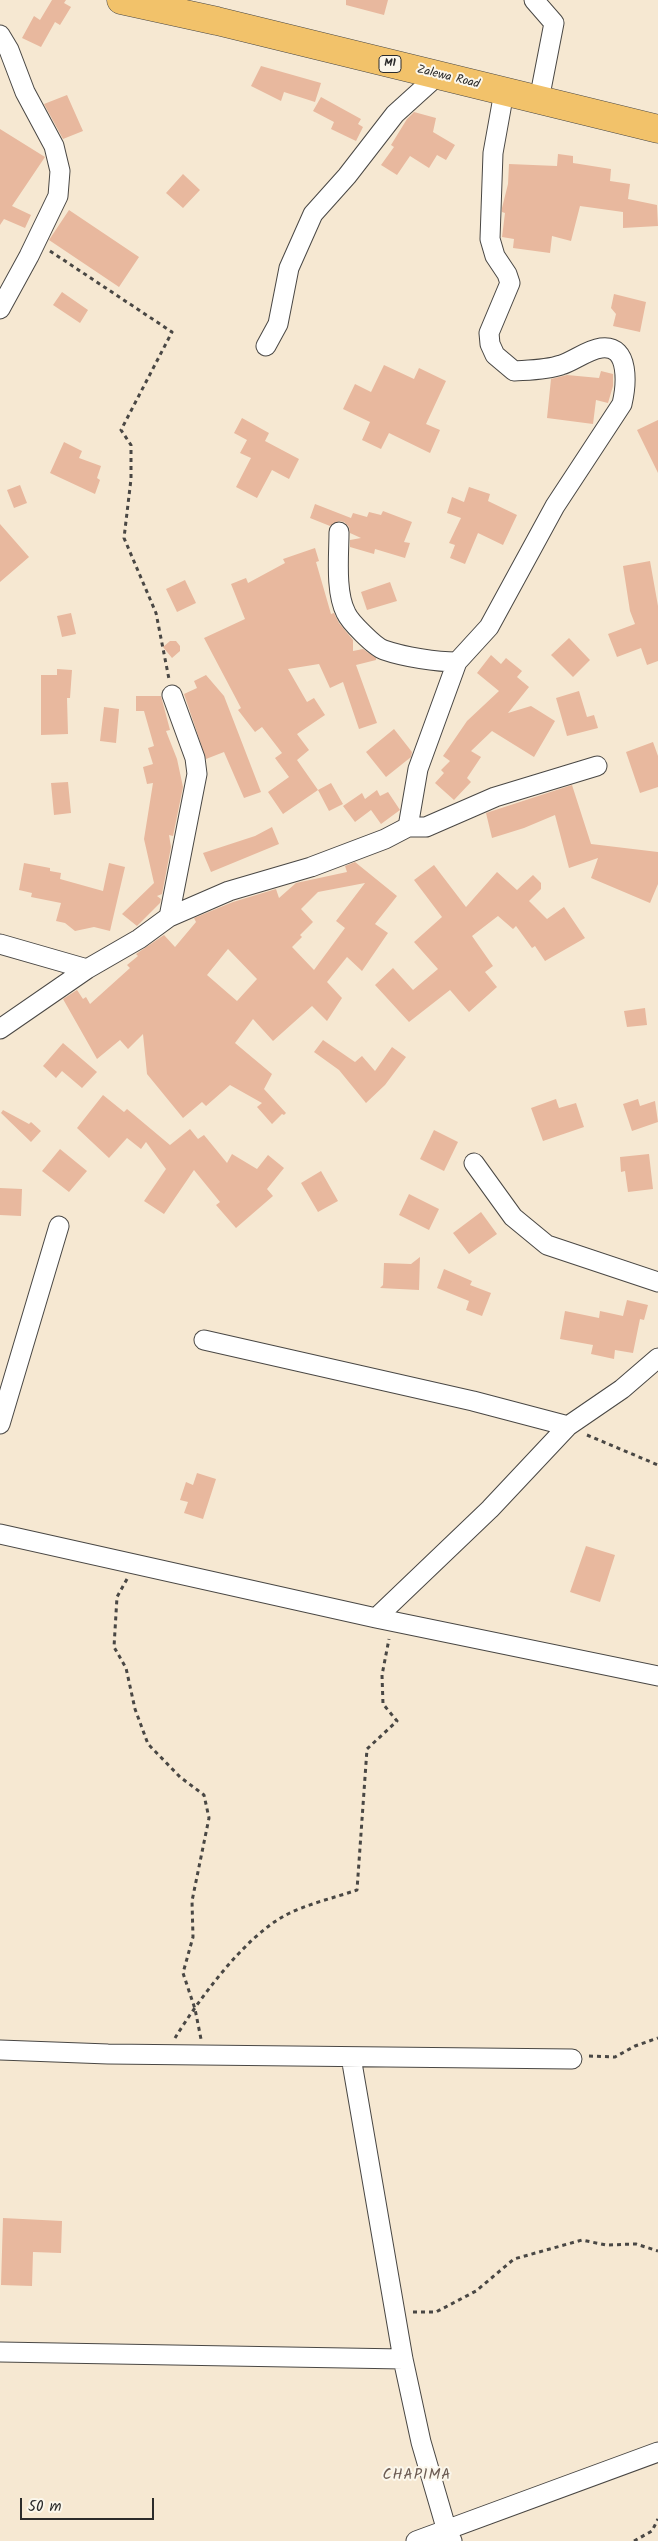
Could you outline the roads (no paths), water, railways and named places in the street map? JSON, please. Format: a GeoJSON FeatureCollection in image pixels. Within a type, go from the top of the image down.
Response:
{"type":"FeatureCollection","features":[{"type":"Feature","properties":{"kind":"highway","name":"Zalewa Road"},"geometry":{"type":"LineString","coordinates":[[121,0],[217,21],[658,129]]}},
{"type":"Feature","properties":{"kind":"street"},"geometry":{"type":"LineString","coordinates":[[534,0],[554,23],[539,100]]}},
{"type":"Feature","properties":{"kind":"street"},"geometry":{"type":"LineString","coordinates":[[0,35],[9,50],[25,92],[54,146],[60,171],[58,196],[0,309]]}},
{"type":"Feature","properties":{"kind":"street"},"geometry":{"type":"LineString","coordinates":[[266,346],[278,324],[289,268],[313,214],[347,176],[395,114],[436,76]]}},
{"type":"Feature","properties":{"kind":"street"},"geometry":{"type":"LineString","coordinates":[[408,827],[418,769],[457,662],[489,627],[555,506],[622,404],[625,385],[624,365],[616,353],[608,349],[601,348],[560,365],[514,372],[499,360],[490,344],[489,333],[510,283],[507,274],[495,256],[490,239],[493,153],[504,92]]}},
{"type":"Feature","properties":{"kind":"street"},"geometry":{"type":"LineString","coordinates":[[339,532],[339,585],[345,612],[361,630],[383,650],[442,662],[457,662]]}},
{"type":"Feature","properties":{"kind":"street"},"geometry":{"type":"LineString","coordinates":[[169,917],[197,774],[196,758],[172,695]]}},
{"type":"Feature","properties":{"kind":"street"},"geometry":{"type":"LineString","coordinates":[[0,1029],[87,969],[139,939],[169,917],[238,888],[310,867],[385,839],[408,827],[426,828],[494,797],[597,766]]}},
{"type":"Feature","properties":{"kind":"street"},"geometry":{"type":"LineString","coordinates":[[0,944],[87,969]]}},
{"type":"Feature","properties":{"kind":"street"},"geometry":{"type":"LineString","coordinates":[[474,1164],[513,1217],[547,1245],[658,1282]]}},
{"type":"Feature","properties":{"kind":"street"},"geometry":{"type":"LineString","coordinates":[[0,1424],[59,1226]]}},
{"type":"Feature","properties":{"kind":"street"},"geometry":{"type":"LineString","coordinates":[[204,1340],[473,1401],[568,1426]]}},
{"type":"Feature","properties":{"kind":"street"},"geometry":{"type":"LineString","coordinates":[[376,1618],[490,1509],[568,1426],[622,1389],[658,1358]]}},
{"type":"Feature","properties":{"kind":"street"},"geometry":{"type":"LineString","coordinates":[[0,1534],[396,1623],[658,1676]]}},
{"type":"Feature","properties":{"kind":"street"},"geometry":{"type":"LineString","coordinates":[[0,2050],[108,2054],[572,2059]]}},
{"type":"Feature","properties":{"kind":"street"},"geometry":{"type":"LineString","coordinates":[[351,2056],[403,2359],[421,2442],[450,2536]]}},
{"type":"Feature","properties":{"kind":"street"},"geometry":{"type":"LineString","coordinates":[[0,2352],[403,2359]]}},
{"type":"Feature","properties":{"kind":"street"},"geometry":{"type":"LineString","coordinates":[[416,2541],[450,2536],[658,2452]]}},
{"type":"Feature","properties":{"kind":"district","name":"CHAPIMA"},"geometry":{"type":"Point","coordinates":[417,2476]}}]}
